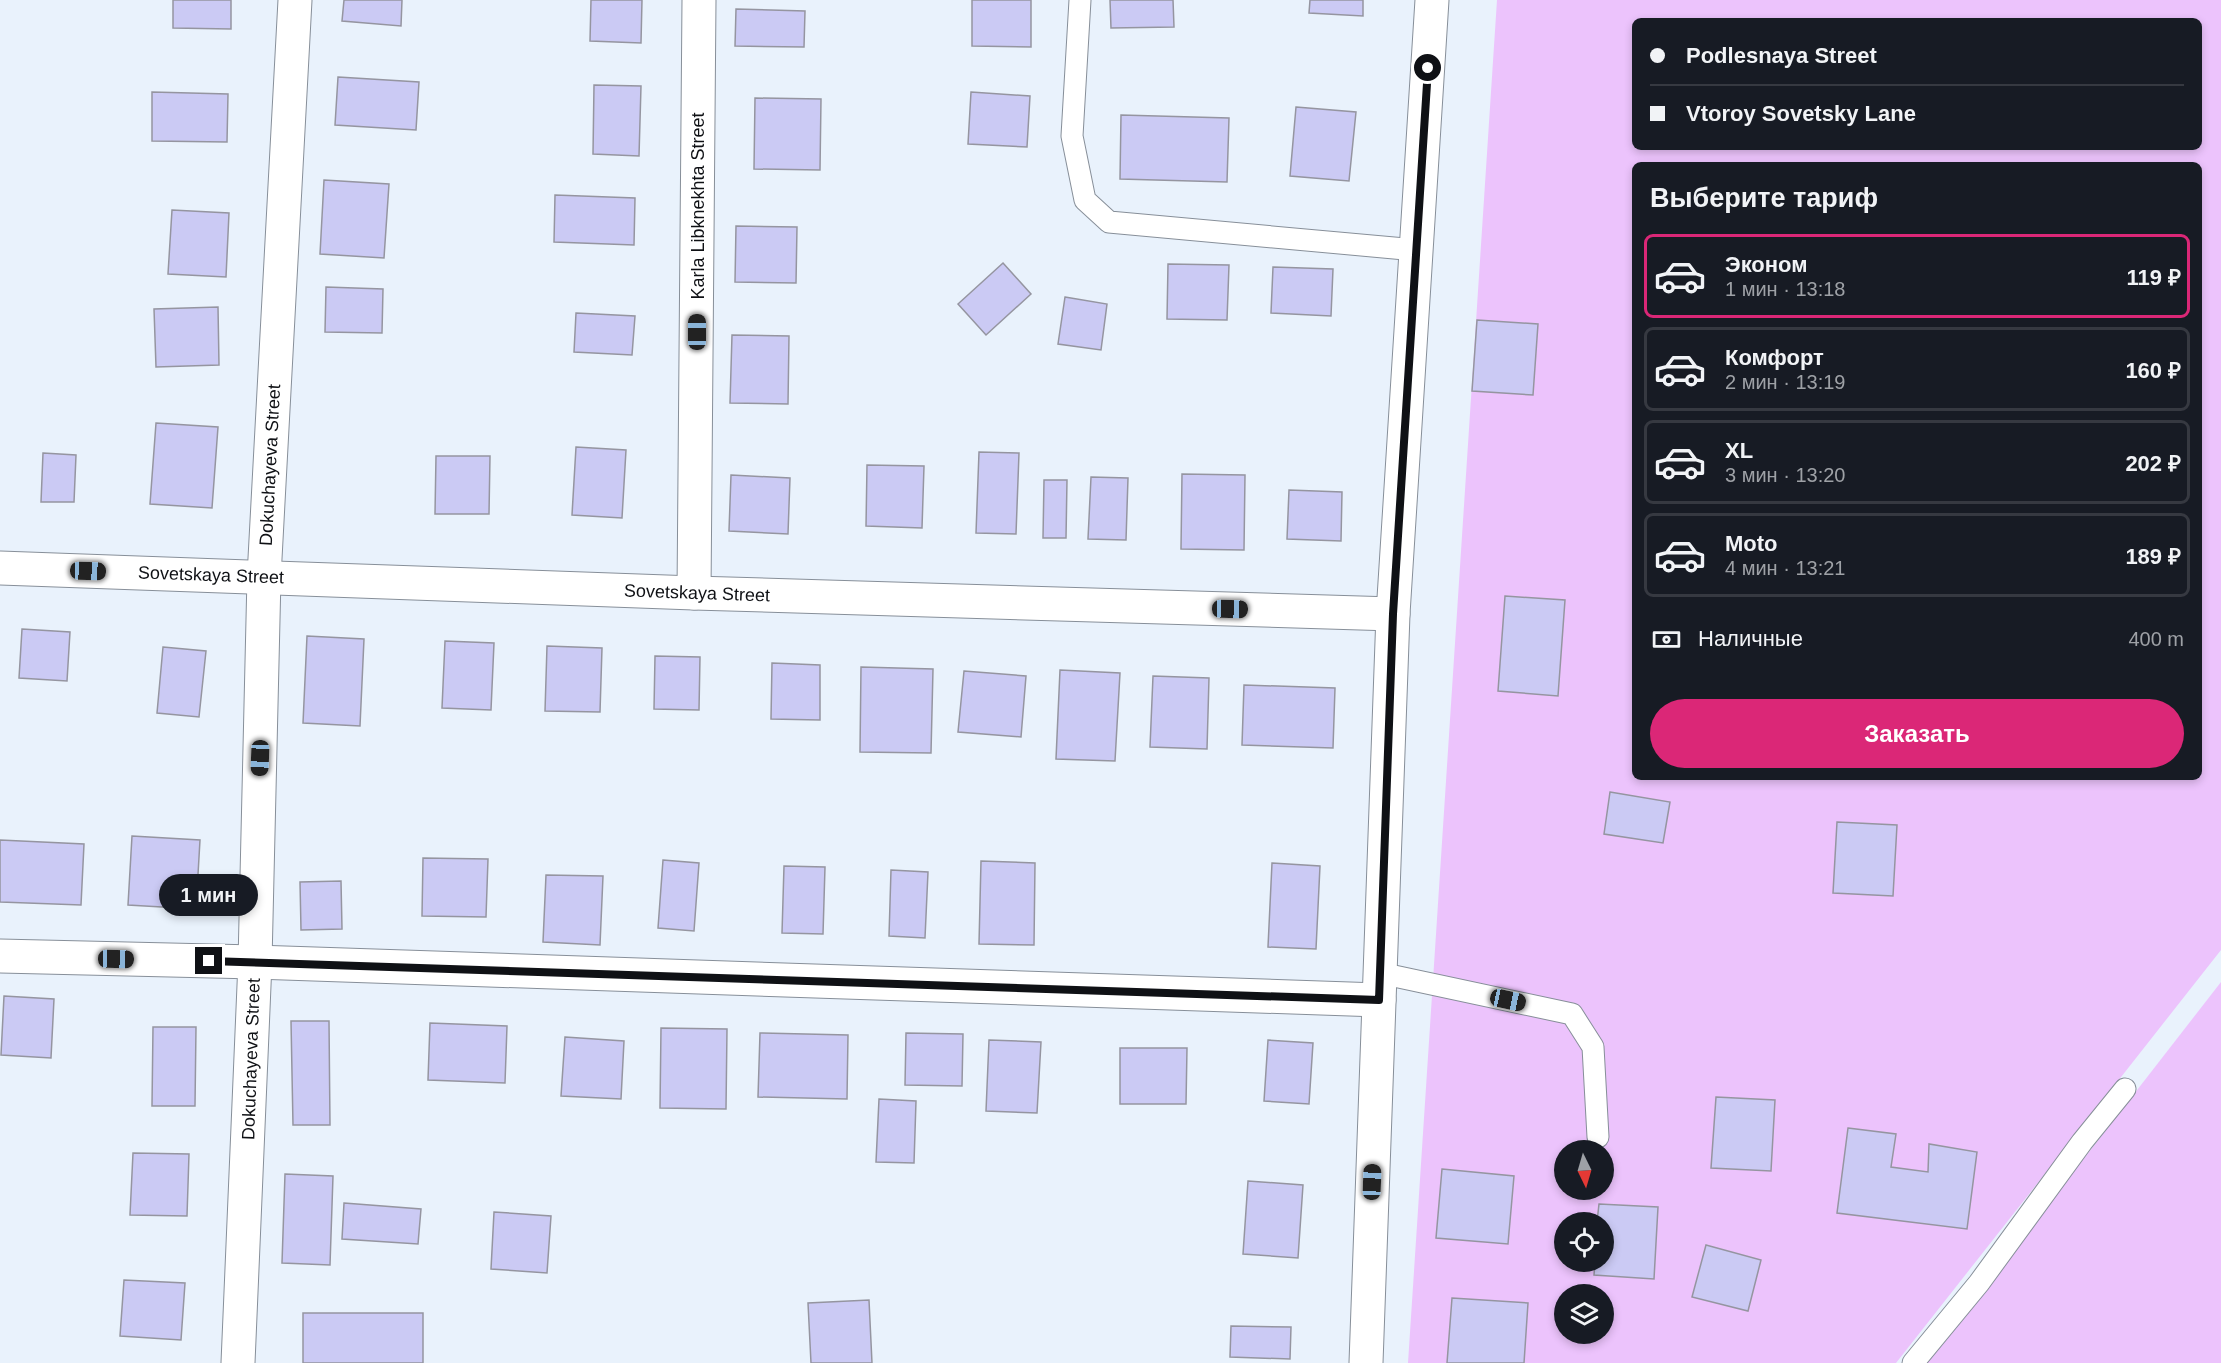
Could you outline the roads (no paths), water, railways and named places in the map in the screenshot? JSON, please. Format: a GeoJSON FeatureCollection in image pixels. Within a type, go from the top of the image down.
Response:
{"type":"FeatureCollection","features":[{"type":"Feature","properties":{"kind":"street","name":"Dokuchayeva Street"},"geometry":{"type":"LineString","coordinates":[[238,1363],[255,962],[264,577],[295,0]]}},
{"type":"Feature","properties":{"kind":"street","name":"Karla Libknekhta Street"},"geometry":{"type":"LineString","coordinates":[[694,593],[699,0]]}},
{"type":"Feature","properties":{"kind":"street"},"geometry":{"type":"LineString","coordinates":[[1366,1363],[1393,614],[1432,0]]}},
{"type":"Feature","properties":{"kind":"street","name":"Sovetskaya Street"},"geometry":{"type":"LineString","coordinates":[[0,568],[694,593],[1393,614]]}},
{"type":"Feature","properties":{"kind":"street"},"geometry":{"type":"LineString","coordinates":[[0,956],[1380,986]]}},
{"type":"Feature","properties":{"kind":"lane"},"geometry":{"type":"LineString","coordinates":[[1080,0],[1072,136],[1085,200],[1109,222],[1416,250]]}},
{"type":"Feature","properties":{"kind":"lane"},"geometry":{"type":"LineString","coordinates":[[1380,986],[1572,1014],[1593,1047],[1598,1137]]}},
{"type":"Feature","properties":{"kind":"lane"},"geometry":{"type":"LineString","coordinates":[[1913,1363],[1979,1283],[2082,1142],[2125,1089]]}}]}
